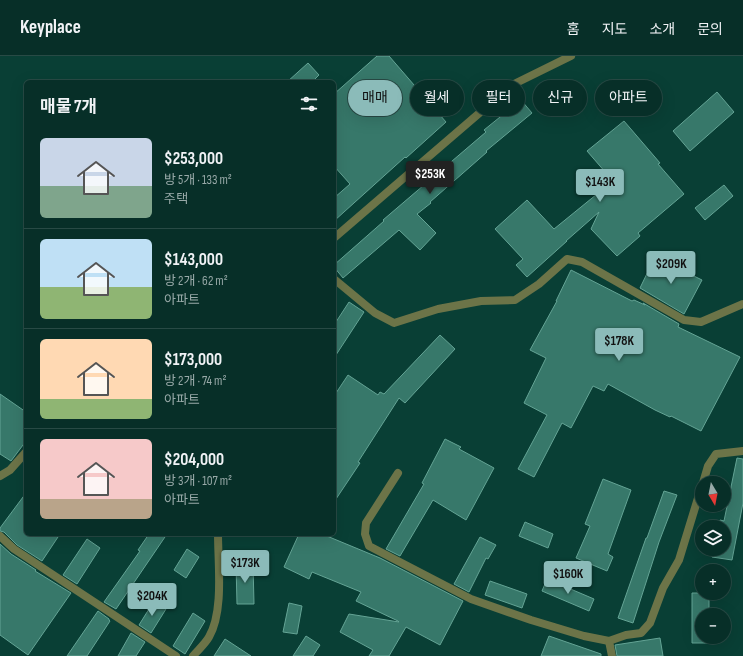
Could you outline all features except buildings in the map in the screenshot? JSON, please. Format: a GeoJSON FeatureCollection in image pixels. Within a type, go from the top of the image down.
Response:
{"type":"FeatureCollection","features":[{"type":"Feature","properties":{"kind":"street"},"geometry":{"type":"LineString","coordinates":[[336,236],[512,85],[571,56]]}},
{"type":"Feature","properties":{"kind":"street"},"geometry":{"type":"LineString","coordinates":[[336,280],[375,313],[394,323],[438,309],[481,301],[515,300],[539,284],[567,259],[582,262],[684,320],[700,322],[743,304]]}},
{"type":"Feature","properties":{"kind":"street"},"geometry":{"type":"LineString","coordinates":[[705,476],[708,466],[716,454],[743,452]]}},
{"type":"Feature","properties":{"kind":"street"},"geometry":{"type":"LineString","coordinates":[[0,476],[10,470],[24,454]]}},
{"type":"Feature","properties":{"kind":"street"},"geometry":{"type":"LineString","coordinates":[[398,473],[366,524],[365,534],[369,546],[471,599],[531,620],[609,642],[626,635],[641,633],[650,623],[663,588],[679,560],[695,507]]}},
{"type":"Feature","properties":{"kind":"street"},"geometry":{"type":"LineString","coordinates":[[0,536],[14,549],[176,656]]}},
{"type":"Feature","properties":{"kind":"street"},"geometry":{"type":"LineString","coordinates":[[193,656],[209,637],[216,617],[218,596],[218,536]]}},
{"type":"Feature","properties":{"kind":"street"},"geometry":{"type":"LineString","coordinates":[[609,642],[612,656]]}}]}
